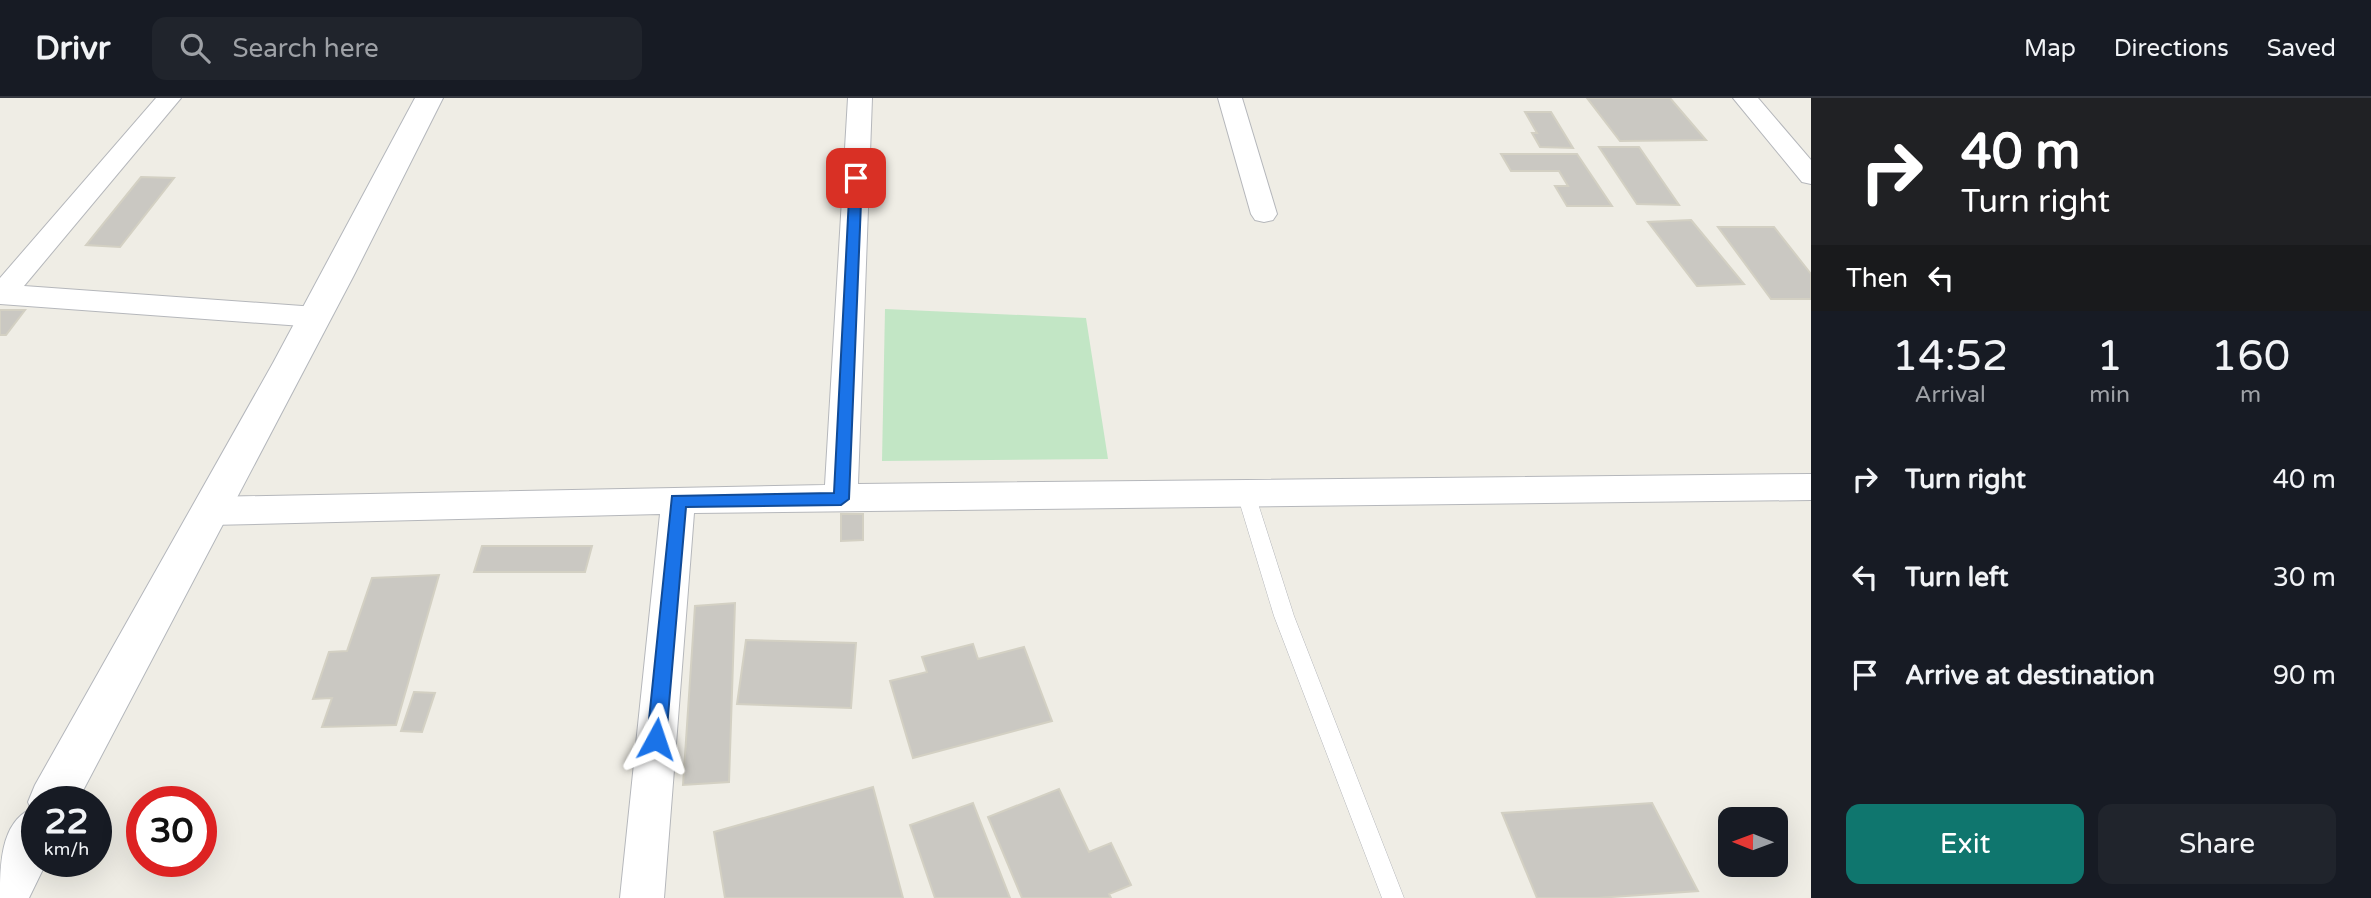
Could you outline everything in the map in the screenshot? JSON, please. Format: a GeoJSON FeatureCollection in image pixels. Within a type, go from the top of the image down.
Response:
{"type":"FeatureCollection","features":[{"type":"Feature","properties":{"kind":"street"},"geometry":{"type":"LineString","coordinates":[[1,294],[169,98]]}},
{"type":"Feature","properties":{"kind":"street"},"geometry":{"type":"LineString","coordinates":[[60,786],[119,673],[316,317],[429,98]]}},
{"type":"Feature","properties":{"kind":"street"},"geometry":{"type":"LineString","coordinates":[[841,499],[860,98]]}},
{"type":"Feature","properties":{"kind":"street"},"geometry":{"type":"LineString","coordinates":[[1230,98],[1264,214]]}},
{"type":"Feature","properties":{"kind":"street"},"geometry":{"type":"LineString","coordinates":[[1745,98],[1811,176]]}},
{"type":"Feature","properties":{"kind":"street"},"geometry":{"type":"LineString","coordinates":[[1,294],[316,317]]}},
{"type":"Feature","properties":{"kind":"street"},"geometry":{"type":"LineString","coordinates":[[210,511],[678,500],[1811,487]]}},
{"type":"Feature","properties":{"kind":"street"},"geometry":{"type":"LineString","coordinates":[[642,898],[678,500]]}},
{"type":"Feature","properties":{"kind":"street"},"geometry":{"type":"LineString","coordinates":[[2,898],[21,862]]}},
{"type":"Feature","properties":{"kind":"lane"},"geometry":{"type":"LineString","coordinates":[[1246,494],[1284,616],[1393,898]]}},
{"type":"Feature","properties":{"kind":"green space"},"geometry":{"type":"Polygon","coordinates":[[[885,309],[1086,318],[1108,459],[882,461],[885,309]]]}},
{"type":"Feature","properties":{"kind":"building"},"geometry":{"type":"Polygon","coordinates":[[[1587,98],[1670,98],[1706,140],[1620,141],[1587,98]]]}},
{"type":"Feature","properties":{"kind":"building"},"geometry":{"type":"Polygon","coordinates":[[[1525,112],[1551,112],[1573,148],[1540,147],[1532,133],[1537,133],[1525,112]]]}},
{"type":"Feature","properties":{"kind":"building"},"geometry":{"type":"Polygon","coordinates":[[[1599,147],[1639,147],[1679,205],[1637,204],[1599,147]]]}},
{"type":"Feature","properties":{"kind":"building"},"geometry":{"type":"Polygon","coordinates":[[[1501,154],[1577,154],[1612,206],[1567,206],[1555,186],[1568,186],[1559,171],[1511,171],[1501,154]]]}},
{"type":"Feature","properties":{"kind":"building"},"geometry":{"type":"Polygon","coordinates":[[[141,177],[174,178],[120,247],[86,245],[141,177]]]}},
{"type":"Feature","properties":{"kind":"building"},"geometry":{"type":"Polygon","coordinates":[[[1691,220],[1744,284],[1697,286],[1648,222],[1691,220]]]}},
{"type":"Feature","properties":{"kind":"building"},"geometry":{"type":"Polygon","coordinates":[[[1718,227],[1774,227],[1811,274],[1811,299],[1771,299],[1718,227]]]}},
{"type":"Feature","properties":{"kind":"building"},"geometry":{"type":"Polygon","coordinates":[[[0,310],[25,310],[6,335],[0,335],[0,310]]]}},
{"type":"Feature","properties":{"kind":"building"},"geometry":{"type":"Polygon","coordinates":[[[841,514],[863,514],[863,540],[841,541],[841,514]]]}},
{"type":"Feature","properties":{"kind":"building"},"geometry":{"type":"Polygon","coordinates":[[[482,546],[592,546],[585,572],[474,572],[482,546]]]}},
{"type":"Feature","properties":{"kind":"building"},"geometry":{"type":"Polygon","coordinates":[[[439,575],[396,725],[322,727],[332,698],[313,699],[329,652],[347,651],[372,578],[439,575]]]}},
{"type":"Feature","properties":{"kind":"building"},"geometry":{"type":"Polygon","coordinates":[[[735,603],[729,782],[683,785],[695,606],[735,603]]]}},
{"type":"Feature","properties":{"kind":"building"},"geometry":{"type":"Polygon","coordinates":[[[746,640],[856,643],[851,708],[737,704],[746,640]]]}},
{"type":"Feature","properties":{"kind":"building"},"geometry":{"type":"Polygon","coordinates":[[[973,644],[978,659],[1024,647],[1052,721],[913,758],[890,681],[927,672],[922,657],[973,644]]]}},
{"type":"Feature","properties":{"kind":"building"},"geometry":{"type":"Polygon","coordinates":[[[414,692],[435,693],[422,732],[401,731],[414,692]]]}},
{"type":"Feature","properties":{"kind":"building"},"geometry":{"type":"Polygon","coordinates":[[[873,787],[903,898],[725,898],[714,832],[873,787]]]}},
{"type":"Feature","properties":{"kind":"building"},"geometry":{"type":"Polygon","coordinates":[[[1059,789],[1089,852],[1111,843],[1131,885],[1109,894],[1111,898],[1022,898],[988,817],[1059,789]]]}},
{"type":"Feature","properties":{"kind":"building"},"geometry":{"type":"Polygon","coordinates":[[[973,803],[1010,898],[935,898],[910,825],[973,803]]]}},
{"type":"Feature","properties":{"kind":"building"},"geometry":{"type":"Polygon","coordinates":[[[1652,803],[1698,891],[1597,898],[1537,898],[1502,813],[1652,803]]]}},
{"type":"Feature","properties":{"kind":"route"},"geometry":{"type":"LineString","coordinates":[[656,739],[678,500],[841,499],[856,178]]}}]}
